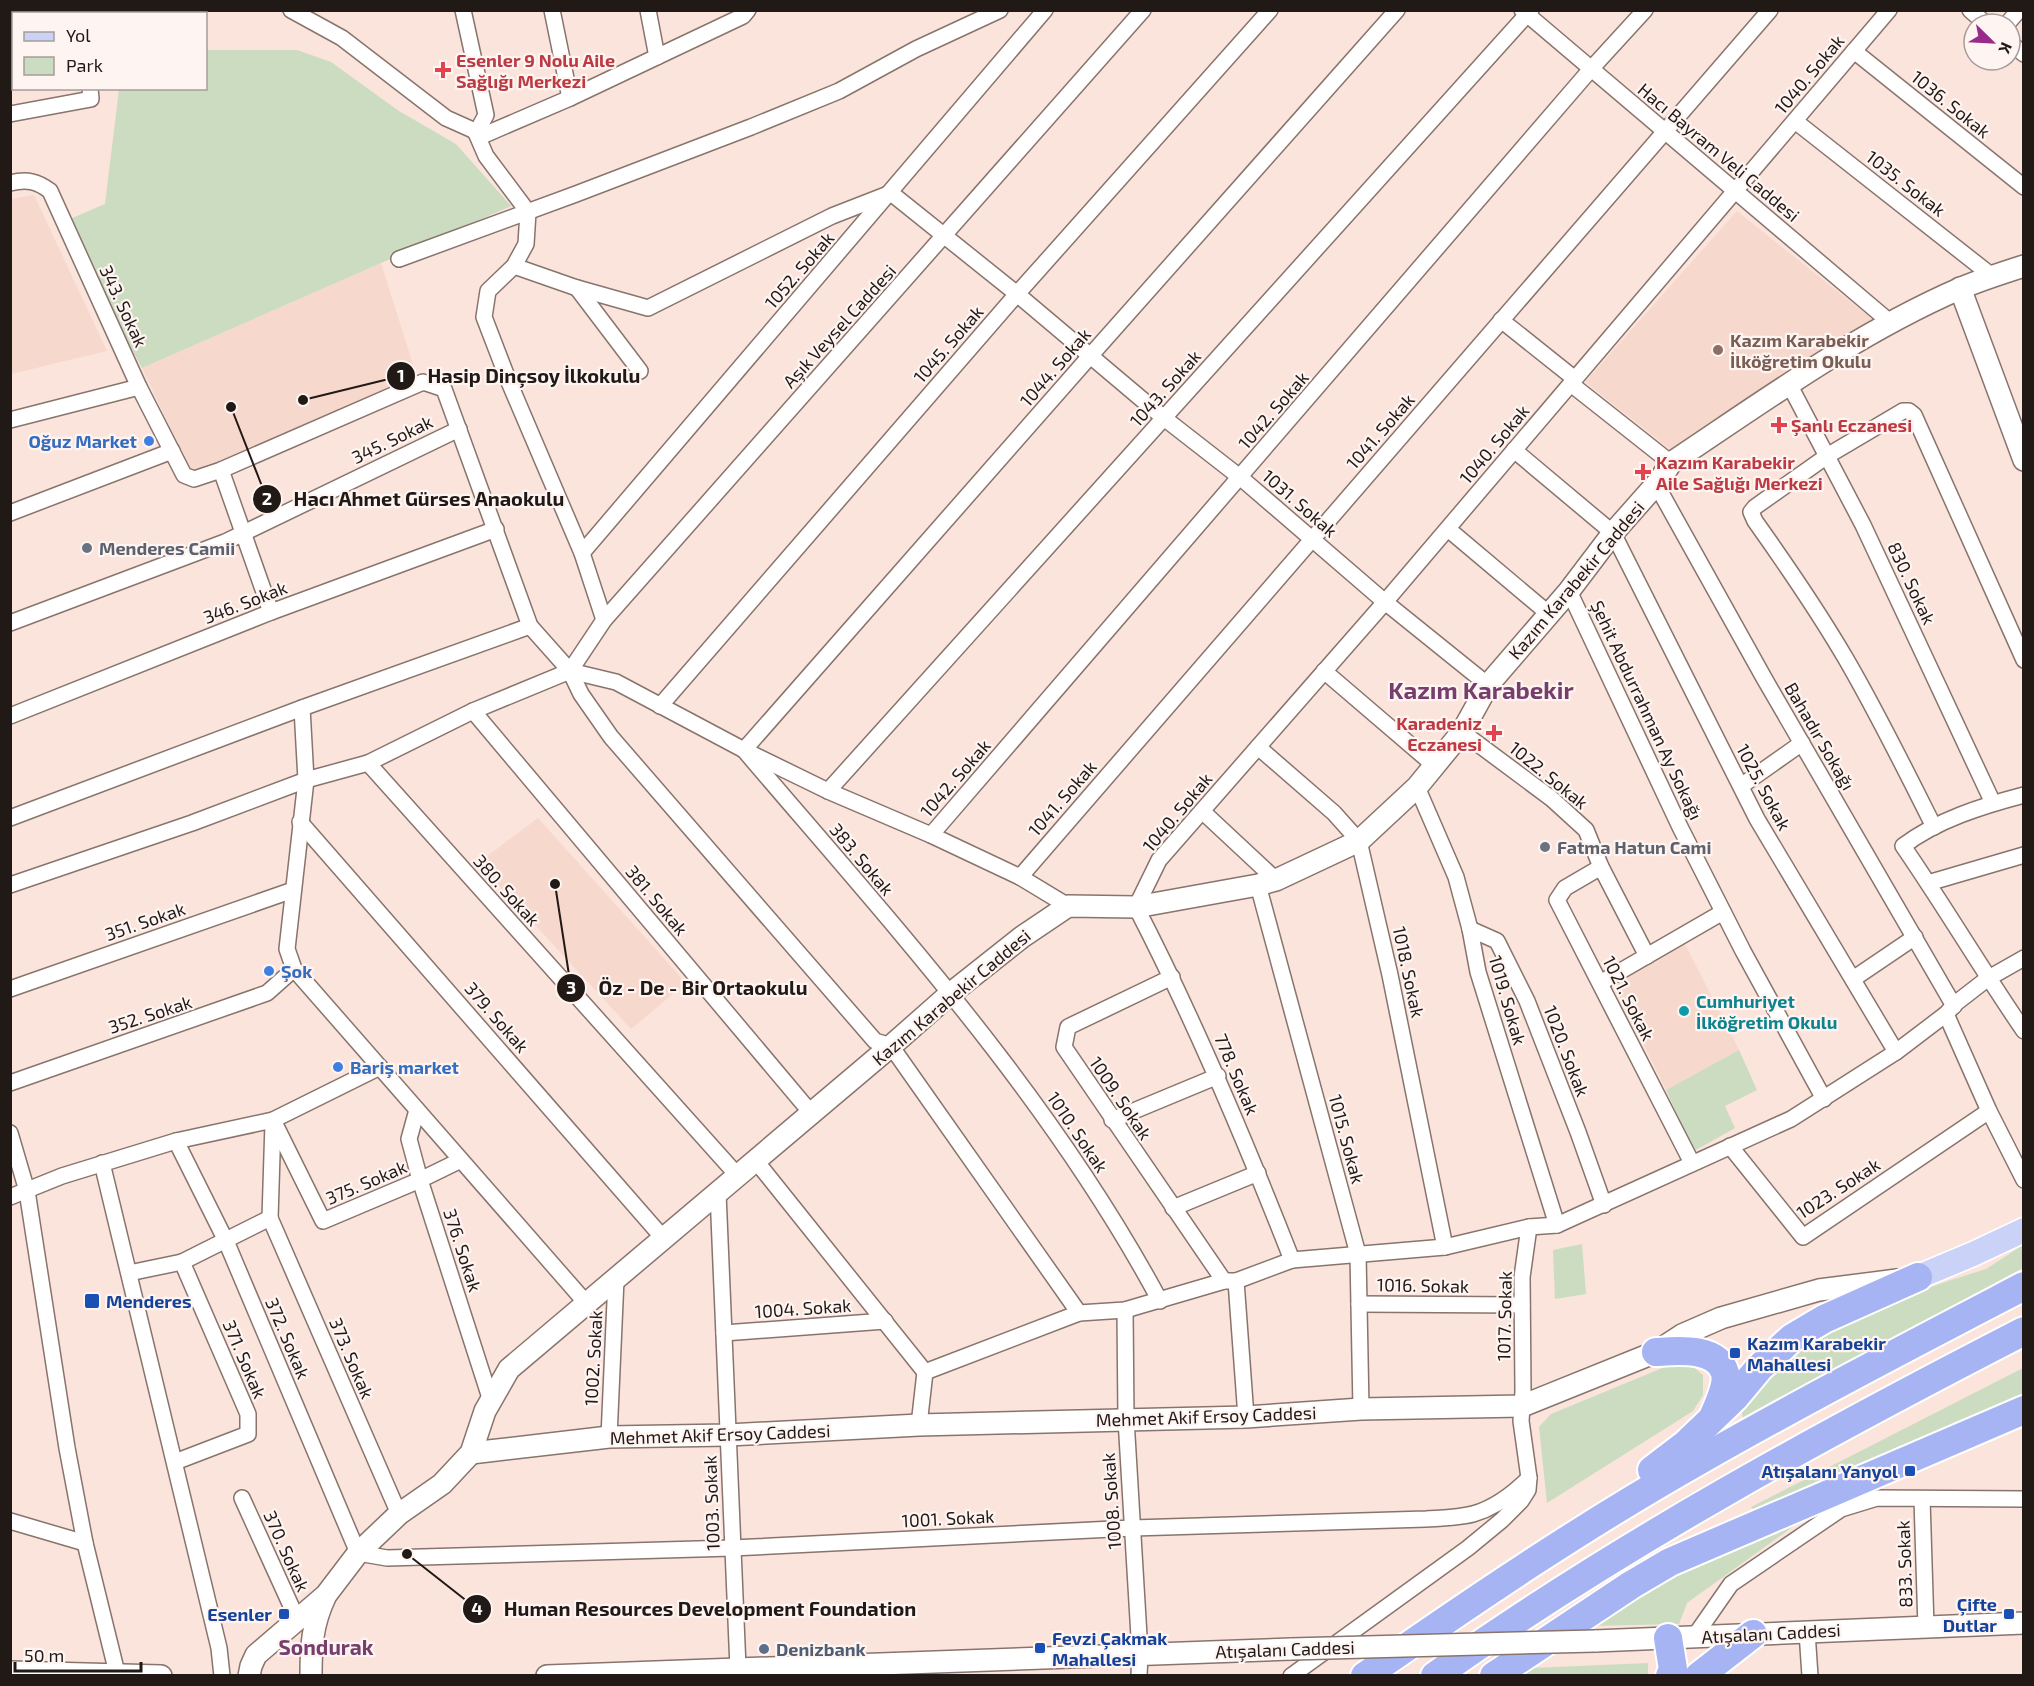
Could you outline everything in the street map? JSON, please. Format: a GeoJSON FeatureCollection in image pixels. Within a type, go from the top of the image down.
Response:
{"type":"FeatureCollection","features":[{"type":"Feature","properties":{"kind":"highway"},"geometry":{"type":"LineString","coordinates":[[1522,1569],[1608,1501],[1686,1444],[1759,1368],[1792,1338],[1824,1319],[1918,1277]]}},
{"type":"Feature","properties":{"kind":"highway"},"geometry":{"type":"LineString","coordinates":[[1365,1676],[1522,1569],[1699,1460],[1881,1360],[2024,1286]]}},
{"type":"Feature","properties":{"kind":"highway"},"geometry":{"type":"LineString","coordinates":[[1435,1676],[1602,1565],[1745,1480],[2024,1331]]}},
{"type":"Feature","properties":{"kind":"highway"},"geometry":{"type":"LineString","coordinates":[[1656,1352],[1694,1351],[1708,1356],[1721,1366],[1725,1373],[1725,1381],[1712,1419]]}},
{"type":"Feature","properties":{"kind":"highway"},"geometry":{"type":"LineString","coordinates":[[1494,1676],[1631,1585],[1670,1562],[2024,1410]]}},
{"type":"Feature","properties":{"kind":"highway"},"geometry":{"type":"LineString","coordinates":[[1699,1676],[1753,1634]]}},
{"type":"Feature","properties":{"kind":"highway"},"geometry":{"type":"LineString","coordinates":[[1670,1676],[1681,1637]]}},
{"type":"Feature","properties":{"kind":"main road","name":"Kazım Karabekir Caddesi"},"geometry":{"type":"LineString","coordinates":[[249,1676],[250,1666],[256,1655],[326,1595],[358,1554],[399,1514],[441,1484],[471,1453],[485,1411],[509,1370],[951,994],[1022,937],[1068,906],[1136,907],[1267,882],[1359,841],[1417,787],[1435,766],[1462,732],[1488,685],[1569,591],[1613,532],[1656,484],[1671,463],[1789,384],[1891,323],[1959,288],[2024,266]]}},
{"type":"Feature","properties":{"kind":"main road"},"geometry":{"type":"LineString","coordinates":[[1959,288],[2024,460]]}},
{"type":"Feature","properties":{"kind":"main road"},"geometry":{"type":"LineString","coordinates":[[1918,1277],[2024,1230]]}},
{"type":"Feature","properties":{"kind":"main road","name":"Mehmet Akif Ersoy Caddesi"},"geometry":{"type":"LineString","coordinates":[[471,1453],[609,1437],[728,1435],[919,1425],[1246,1417],[1361,1409],[1522,1406],[1656,1352],[1682,1335],[1721,1318],[1820,1290],[1918,1277]]}},
{"type":"Feature","properties":{"kind":"main road"},"geometry":{"type":"LineString","coordinates":[[311,1676],[311,1644],[316,1617],[326,1595]]}},
{"type":"Feature","properties":{"kind":"main road","name":"Atışalanı Caddesi"},"geometry":{"type":"LineString","coordinates":[[547,1676],[738,1668],[875,1670],[1140,1653],[1595,1641],[2024,1623]]}},
{"type":"Feature","properties":{"kind":"main road"},"geometry":{"type":"LineString","coordinates":[[10,1672],[117,1673],[160,1676]]}},
{"type":"Feature","properties":{"kind":"street"},"geometry":{"type":"LineString","coordinates":[[291,10],[309,15],[446,118],[484,135],[657,57],[742,16],[748,10]]}},
{"type":"Feature","properties":{"kind":"street"},"geometry":{"type":"LineString","coordinates":[[463,10],[486,115],[476,133]]}},
{"type":"Feature","properties":{"kind":"street"},"geometry":{"type":"LineString","coordinates":[[552,10],[570,98]]}},
{"type":"Feature","properties":{"kind":"street"},"geometry":{"type":"LineString","coordinates":[[648,10],[657,57]]}},
{"type":"Feature","properties":{"kind":"street"},"geometry":{"type":"LineString","coordinates":[[399,259],[751,127],[838,91],[916,49],[1000,10]]}},
{"type":"Feature","properties":{"kind":"street","name":"1052. Sokak"},"geometry":{"type":"LineString","coordinates":[[582,553],[1045,10]]}},
{"type":"Feature","properties":{"kind":"street","name":"Aşık Veysel Caddesi"},"geometry":{"type":"LineString","coordinates":[[570,671],[604,620],[1143,10]]}},
{"type":"Feature","properties":{"kind":"street","name":"1045. Sokak"},"geometry":{"type":"LineString","coordinates":[[660,706],[1017,294],[1270,10]]}},
{"type":"Feature","properties":{"kind":"street","name":"1044. Sokak"},"geometry":{"type":"LineString","coordinates":[[744,750],[1397,10]]}},
{"type":"Feature","properties":{"kind":"street","name":"1042. Sokak"},"geometry":{"type":"LineString","coordinates":[[931,835],[1644,10]]}},
{"type":"Feature","properties":{"kind":"street","name":"1041. Sokak"},"geometry":{"type":"LineString","coordinates":[[1020,877],[1770,10]]}},
{"type":"Feature","properties":{"kind":"street","name":"1040. Sokak"},"geometry":{"type":"LineString","coordinates":[[1136,907],[1160,860],[1448,529],[1889,10]]}},
{"type":"Feature","properties":{"kind":"street","name":"Hacı Bayram Veli Caddesi"},"geometry":{"type":"LineString","coordinates":[[1527,12],[1891,323]]}},
{"type":"Feature","properties":{"kind":"street","name":"1043. Sokak"},"geometry":{"type":"LineString","coordinates":[[828,791],[1527,12]]}},
{"type":"Feature","properties":{"kind":"street","name":"1036. Sokak"},"geometry":{"type":"LineString","coordinates":[[1854,51],[2024,187]]}},
{"type":"Feature","properties":{"kind":"street"},"geometry":{"type":"LineString","coordinates":[[10,114],[90,94]]}},
{"type":"Feature","properties":{"kind":"street","name":"1035. Sokak"},"geometry":{"type":"LineString","coordinates":[[1795,121],[1992,276]]}},
{"type":"Feature","properties":{"kind":"street"},"geometry":{"type":"LineString","coordinates":[[476,133],[486,156],[528,212],[526,244],[514,266],[488,291],[484,317],[509,382],[582,553],[604,620]]}},
{"type":"Feature","properties":{"kind":"street","name":"343. Sokak"},"geometry":{"type":"LineString","coordinates":[[10,183],[23,180],[39,182],[50,190],[139,387],[184,475],[194,479],[221,470]]}},
{"type":"Feature","properties":{"kind":"street"},"geometry":{"type":"LineString","coordinates":[[514,266],[577,288],[648,308],[832,216],[891,193]]}},
{"type":"Feature","properties":{"kind":"street","name":"1031. Sokak"},"geometry":{"type":"LineString","coordinates":[[891,193],[1017,294],[1164,418],[1241,478],[1385,602],[1488,685]]}},
{"type":"Feature","properties":{"kind":"street"},"geometry":{"type":"LineString","coordinates":[[577,288],[640,371]]}},
{"type":"Feature","properties":{"kind":"street"},"geometry":{"type":"LineString","coordinates":[[1501,320],[1671,463]]}},
{"type":"Feature","properties":{"kind":"street"},"geometry":{"type":"LineString","coordinates":[[271,612],[221,470],[423,382],[444,389],[530,626],[570,671],[581,694],[611,737],[875,1041],[891,1046],[1079,1313]]}},
{"type":"Feature","properties":{"kind":"street","name":"830. Sokak"},"geometry":{"type":"LineString","coordinates":[[1789,384],[1863,525],[1993,803]]}},
{"type":"Feature","properties":{"kind":"street"},"geometry":{"type":"LineString","coordinates":[[10,420],[139,387]]}},
{"type":"Feature","properties":{"kind":"street"},"geometry":{"type":"LineString","coordinates":[[1934,827],[1885,729],[1846,659],[1751,512],[1827,456],[1903,411],[1909,411],[1914,416],[2024,660]]}},
{"type":"Feature","properties":{"kind":"street","name":"345. Sokak"},"geometry":{"type":"LineString","coordinates":[[10,623],[225,542],[459,429]]}},
{"type":"Feature","properties":{"kind":"street"},"geometry":{"type":"LineString","coordinates":[[1514,450],[1613,532]]}},
{"type":"Feature","properties":{"kind":"street"},"geometry":{"type":"LineString","coordinates":[[10,513],[172,451]]}},
{"type":"Feature","properties":{"kind":"street","name":"Bahadır Sokağı"},"geometry":{"type":"LineString","coordinates":[[1656,484],[1802,743],[1915,937],[1950,1010],[1989,1111],[2024,1180]]}},
{"type":"Feature","properties":{"kind":"street","name":"346. Sokak"},"geometry":{"type":"LineString","coordinates":[[10,716],[271,612],[496,529]]}},
{"type":"Feature","properties":{"kind":"street"},"geometry":{"type":"LineString","coordinates":[[1448,529],[1549,614]]}},
{"type":"Feature","properties":{"kind":"street","name":"1025. Sokak"},"geometry":{"type":"LineString","coordinates":[[1613,532],[1757,819],[1896,1052]]}},
{"type":"Feature","properties":{"kind":"street","name":"Şehit Abdurrahman Ay Sokağı"},"geometry":{"type":"LineString","coordinates":[[1569,591],[1675,817],[1723,912],[1824,1099]]}},
{"type":"Feature","properties":{"kind":"street"},"geometry":{"type":"LineString","coordinates":[[10,818],[302,708],[530,626]]}},
{"type":"Feature","properties":{"kind":"street"},"geometry":{"type":"LineString","coordinates":[[10,885],[192,823],[306,780],[368,763],[473,711],[570,671],[616,682],[744,750],[828,791],[931,835],[1020,877],[1068,906]]}},
{"type":"Feature","properties":{"kind":"street"},"geometry":{"type":"LineString","coordinates":[[1324,672],[1435,766]]}},
{"type":"Feature","properties":{"kind":"street"},"geometry":{"type":"LineString","coordinates":[[302,708],[306,780],[287,949],[294,969],[587,1304]]}},
{"type":"Feature","properties":{"kind":"street","name":"381. Sokak"},"geometry":{"type":"LineString","coordinates":[[473,711],[812,1114]]}},
{"type":"Feature","properties":{"kind":"street","name":"1022. Sokak"},"geometry":{"type":"LineString","coordinates":[[1462,732],[1552,799],[1586,830],[1601,867],[1647,956]]}},
{"type":"Feature","properties":{"kind":"street"},"geometry":{"type":"LineString","coordinates":[[1741,786],[1802,743]]}},
{"type":"Feature","properties":{"kind":"street","name":"1018. Sokak"},"geometry":{"type":"LineString","coordinates":[[1258,747],[1334,813],[1359,841],[1390,975],[1444,1247]]}},
{"type":"Feature","properties":{"kind":"street","name":"383. Sokak"},"geometry":{"type":"LineString","coordinates":[[744,750],[951,994]]}},
{"type":"Feature","properties":{"kind":"street","name":"380. Sokak"},"geometry":{"type":"LineString","coordinates":[[368,763],[738,1176]]}},
{"type":"Feature","properties":{"kind":"street","name":"1019. Sokak"},"geometry":{"type":"LineString","coordinates":[[1417,787],[1456,877],[1470,929],[1478,972],[1557,1225]]}},
{"type":"Feature","properties":{"kind":"street"},"geometry":{"type":"LineString","coordinates":[[2024,795],[1993,803],[1934,827],[1919,834],[1903,846],[1987,979],[2024,1031]]}},
{"type":"Feature","properties":{"kind":"street"},"geometry":{"type":"LineString","coordinates":[[1202,811],[1267,882]]}},
{"type":"Feature","properties":{"kind":"street","name":"379. Sokak"},"geometry":{"type":"LineString","coordinates":[[300,822],[664,1239]]}},
{"type":"Feature","properties":{"kind":"street"},"geometry":{"type":"LineString","coordinates":[[1928,883],[2024,855]]}},
{"type":"Feature","properties":{"kind":"street","name":"1021. Sokak"},"geometry":{"type":"LineString","coordinates":[[1601,867],[1565,888],[1557,900],[1692,1163]]}},
{"type":"Feature","properties":{"kind":"street","name":"1015. Sokak"},"geometry":{"type":"LineString","coordinates":[[1267,882],[1358,1254],[1361,1409]]}},
{"type":"Feature","properties":{"kind":"street","name":"351. Sokak"},"geometry":{"type":"LineString","coordinates":[[10,989],[293,890]]}},
{"type":"Feature","properties":{"kind":"street","name":"778. Sokak"},"geometry":{"type":"LineString","coordinates":[[1136,907],[1172,977],[1218,1076],[1292,1260]]}},
{"type":"Feature","properties":{"kind":"street"},"geometry":{"type":"LineString","coordinates":[[1600,983],[1723,912]]}},
{"type":"Feature","properties":{"kind":"street","name":"1020. Sokak"},"geometry":{"type":"LineString","coordinates":[[1470,929],[1497,941],[1527,1001],[1604,1205]]}},
{"type":"Feature","properties":{"kind":"street"},"geometry":{"type":"LineString","coordinates":[[1853,979],[1915,937]]}},
{"type":"Feature","properties":{"kind":"street"},"geometry":{"type":"LineString","coordinates":[[925,1372],[1079,1313],[1125,1310],[1230,1281],[1292,1260],[1444,1247],[1529,1227],[1557,1225],[1791,1119],[1896,1052],[1987,979],[2024,958]]}},
{"type":"Feature","properties":{"kind":"street","name":"352. Sokak"},"geometry":{"type":"LineString","coordinates":[[10,1083],[267,993],[294,969]]}},
{"type":"Feature","properties":{"kind":"street","name":"1009. Sokak"},"geometry":{"type":"LineString","coordinates":[[1172,977],[1068,1027],[1064,1047],[1173,1208],[1230,1281]]}},
{"type":"Feature","properties":{"kind":"street","name":"1010. Sokak"},"geometry":{"type":"LineString","coordinates":[[951,994],[1034,1103],[1131,1246],[1160,1301]]}},
{"type":"Feature","properties":{"kind":"street"},"geometry":{"type":"LineString","coordinates":[[10,1197],[62,1176],[176,1140],[273,1120],[380,1067]]}},
{"type":"Feature","properties":{"kind":"street"},"geometry":{"type":"LineString","coordinates":[[1112,1120],[1218,1076]]}},
{"type":"Feature","properties":{"kind":"street","name":"376. Sokak"},"geometry":{"type":"LineString","coordinates":[[417,1110],[409,1139],[491,1401]]}},
{"type":"Feature","properties":{"kind":"street","name":"1023. Sokak"},"geometry":{"type":"LineString","coordinates":[[1730,1146],[1803,1237],[1989,1111]]}},
{"type":"Feature","properties":{"kind":"street","name":"375. Sokak"},"geometry":{"type":"LineString","coordinates":[[273,1120],[323,1221],[461,1160]]}},
{"type":"Feature","properties":{"kind":"street","name":"373. Sokak"},"geometry":{"type":"LineString","coordinates":[[273,1120],[270,1218],[399,1514]]}},
{"type":"Feature","properties":{"kind":"street"},"geometry":{"type":"LineString","coordinates":[[10,1133],[27,1191],[67,1448],[85,1543],[117,1673]]}},
{"type":"Feature","properties":{"kind":"street","name":"372. Sokak"},"geometry":{"type":"LineString","coordinates":[[176,1140],[226,1241],[358,1554]]}},
{"type":"Feature","properties":{"kind":"street"},"geometry":{"type":"LineString","coordinates":[[756,1161],[925,1372],[919,1425]]}},
{"type":"Feature","properties":{"kind":"street"},"geometry":{"type":"LineString","coordinates":[[102,1163],[219,1648],[222,1676]]}},
{"type":"Feature","properties":{"kind":"street"},"geometry":{"type":"LineString","coordinates":[[1173,1208],[1258,1173]]}},
{"type":"Feature","properties":{"kind":"street","name":"1003. Sokak"},"geometry":{"type":"LineString","coordinates":[[718,1193],[738,1668]]}},
{"type":"Feature","properties":{"kind":"street"},"geometry":{"type":"LineString","coordinates":[[129,1273],[182,1262],[270,1218]]}},
{"type":"Feature","properties":{"kind":"street","name":"1017. Sokak"},"geometry":{"type":"LineString","coordinates":[[1529,1227],[1522,1277],[1521,1421],[1529,1478]]}},
{"type":"Feature","properties":{"kind":"street","name":"371. Sokak"},"geometry":{"type":"LineString","coordinates":[[175,1462],[248,1434],[248,1414],[182,1262]]}},
{"type":"Feature","properties":{"kind":"street","name":"1002. Sokak"},"geometry":{"type":"LineString","coordinates":[[609,1437],[616,1280]]}},
{"type":"Feature","properties":{"kind":"street"},"geometry":{"type":"LineString","coordinates":[[1230,1281],[1246,1417]]}},
{"type":"Feature","properties":{"kind":"street","name":"1016. Sokak"},"geometry":{"type":"LineString","coordinates":[[1359,1304],[1522,1305]]}},
{"type":"Feature","properties":{"kind":"street","name":"1008. Sokak"},"geometry":{"type":"LineString","coordinates":[[1125,1310],[1126,1419],[1140,1653],[1139,1676]]}},
{"type":"Feature","properties":{"kind":"street","name":"1004. Sokak"},"geometry":{"type":"LineString","coordinates":[[724,1333],[885,1322]]}},
{"type":"Feature","properties":{"kind":"street"},"geometry":{"type":"LineString","coordinates":[[1291,1676],[1468,1548],[1502,1520],[1521,1501],[1528,1490],[1529,1478]]}},
{"type":"Feature","properties":{"kind":"street","name":"1001. Sokak"},"geometry":{"type":"LineString","coordinates":[[358,1554],[387,1558],[732,1548],[1133,1528],[1426,1519],[1472,1514],[1492,1506],[1529,1478]]}},
{"type":"Feature","properties":{"kind":"street","name":"370. Sokak"},"geometry":{"type":"LineString","coordinates":[[242,1498],[297,1619]]}},
{"type":"Feature","properties":{"kind":"street"},"geometry":{"type":"LineString","coordinates":[[1681,1637],[1731,1584],[1840,1509],[1877,1498],[2024,1499]]}},
{"type":"Feature","properties":{"kind":"street","name":"833. Sokak"},"geometry":{"type":"LineString","coordinates":[[1922,1499],[1926,1628]]}},
{"type":"Feature","properties":{"kind":"street"},"geometry":{"type":"LineString","coordinates":[[10,1521],[85,1543]]}},
{"type":"Feature","properties":{"kind":"street"},"geometry":{"type":"LineString","coordinates":[[1807,1632],[1810,1676]]}},
{"type":"Feature","properties":{"kind":"shaded area"},"geometry":{"type":"Polygon","coordinates":[[[34,195],[107,351],[11,374],[11,199],[34,195]]]}},
{"type":"Feature","properties":{"kind":"shaded area","name":"Kazım Karabekir İlköğretim Okulu"},"geometry":{"type":"Polygon","coordinates":[[[1737,211],[1872,319],[1671,450],[1585,382],[1737,211]]]}},
{"type":"Feature","properties":{"kind":"shaded area"},"geometry":{"type":"Polygon","coordinates":[[[381,263],[416,374],[194,479],[142,368],[381,263]]]}},
{"type":"Feature","properties":{"kind":"shaded area"},"geometry":{"type":"Polygon","coordinates":[[[538,818],[686,983],[631,1029],[478,863],[538,818]]]}},
{"type":"Feature","properties":{"kind":"shaded area"},"geometry":{"type":"Polygon","coordinates":[[[1684,942],[1739,1050],[1666,1090],[1614,984],[1684,942]]]}},
{"type":"Feature","properties":{"kind":"green space"},"geometry":{"type":"Polygon","coordinates":[[[207,50],[297,50],[331,62],[399,111],[456,144],[511,206],[142,368],[63,222],[105,204],[119,90],[207,90],[207,50]]]}},
{"type":"Feature","properties":{"kind":"green space"},"geometry":{"type":"Polygon","coordinates":[[[1739,1050],[1757,1090],[1725,1106],[1735,1128],[1694,1151],[1666,1090],[1739,1050]]]}},
{"type":"Feature","properties":{"kind":"green space"},"geometry":{"type":"Polygon","coordinates":[[[1582,1244],[1586,1294],[1555,1299],[1553,1250],[1582,1244]]]}},
{"type":"Feature","properties":{"kind":"green space"},"geometry":{"type":"Polygon","coordinates":[[[2023,1245],[2023,1268],[1743,1418],[1739,1402],[1802,1340],[1851,1316],[1986,1269],[2023,1245]]]}},
{"type":"Feature","properties":{"kind":"green space"},"geometry":{"type":"Polygon","coordinates":[[[1672,1364],[1691,1365],[1703,1375],[1703,1395],[1693,1411],[1547,1503],[1539,1427],[1551,1414],[1672,1364]]]}},
{"type":"Feature","properties":{"kind":"green space"},"geometry":{"type":"Polygon","coordinates":[[[2023,1368],[2023,1402],[1760,1516],[1751,1507],[2023,1368]]]}},
{"type":"Feature","properties":{"kind":"green space"},"geometry":{"type":"Polygon","coordinates":[[[1805,1518],[1687,1603],[1679,1624],[1590,1626],[1671,1578],[1805,1518]]]}},
{"type":"Feature","properties":{"kind":"green space"},"geometry":{"type":"Polygon","coordinates":[[[1648,1663],[1648,1675],[1520,1676],[1532,1668],[1648,1663]]]}},
{"type":"Feature","properties":{"kind":"place","name":"Esenler 9 Nolu Aile Sağlığı Merkezi"},"geometry":{"type":"Point","coordinates":[443,70]}},
{"type":"Feature","properties":{"kind":"place","name":"Kazım Karabekir İlköğretim Okulu"},"geometry":{"type":"Point","coordinates":[1718,350]}},
{"type":"Feature","properties":{"kind":"place","name":"Hasip Dinçsoy İlkokulu"},"geometry":{"type":"Point","coordinates":[303,400]}},
{"type":"Feature","properties":{"kind":"place","name":"Hacı Ahmet Gürses Anaokulu"},"geometry":{"type":"Point","coordinates":[231,407]}},
{"type":"Feature","properties":{"kind":"place","name":"Şanlı Eczanesi"},"geometry":{"type":"Point","coordinates":[1779,425]}},
{"type":"Feature","properties":{"kind":"place","name":"Oğuz Market"},"geometry":{"type":"Point","coordinates":[149,441]}},
{"type":"Feature","properties":{"kind":"place","name":"Kazım Karabekir Aile Sağlığı Merkezi"},"geometry":{"type":"Point","coordinates":[1643,472]}},
{"type":"Feature","properties":{"kind":"place","name":"Menderes Camii"},"geometry":{"type":"Point","coordinates":[87,548]}},
{"type":"Feature","properties":{"kind":"place","name":"Karadeniz Eczanesi"},"geometry":{"type":"Point","coordinates":[1494,733]}},
{"type":"Feature","properties":{"kind":"place","name":"Fatma Hatun Cami"},"geometry":{"type":"Point","coordinates":[1545,847]}},
{"type":"Feature","properties":{"kind":"place","name":"Öz - De - Bir Ortaokulu"},"geometry":{"type":"Point","coordinates":[555,884]}},
{"type":"Feature","properties":{"kind":"place","name":"Şok"},"geometry":{"type":"Point","coordinates":[269,971]}},
{"type":"Feature","properties":{"kind":"place","name":"Cumhuriyet İlköğretim Okulu"},"geometry":{"type":"Point","coordinates":[1684,1011]}},
{"type":"Feature","properties":{"kind":"place","name":"Bariş market"},"geometry":{"type":"Point","coordinates":[338,1067]}},
{"type":"Feature","properties":{"kind":"place","name":"Menderes"},"geometry":{"type":"Point","coordinates":[92,1301]}},
{"type":"Feature","properties":{"kind":"place","name":"Kazım Karabekir Mahallesi"},"geometry":{"type":"Point","coordinates":[1735,1353]}},
{"type":"Feature","properties":{"kind":"place","name":"Atışalanı Yanyol"},"geometry":{"type":"Point","coordinates":[1910,1471]}},
{"type":"Feature","properties":{"kind":"place","name":"Human Resources Development Foundation"},"geometry":{"type":"Point","coordinates":[407,1554]}},
{"type":"Feature","properties":{"kind":"place","name":"Esenler"},"geometry":{"type":"Point","coordinates":[284,1614]}},
{"type":"Feature","properties":{"kind":"place","name":"Çifte Dutlar"},"geometry":{"type":"Point","coordinates":[2009,1614]}},
{"type":"Feature","properties":{"kind":"place","name":"Fevzi Çakmak Mahallesi"},"geometry":{"type":"Point","coordinates":[1040,1648]}},
{"type":"Feature","properties":{"kind":"place","name":"Denizbank"},"geometry":{"type":"Point","coordinates":[764,1649]}},
{"type":"Feature","properties":{"kind":"district","name":"Kazım Karabekir"},"geometry":{"type":"Point","coordinates":[1481,689]}},
{"type":"Feature","properties":{"kind":"district","name":"Sondurak"},"geometry":{"type":"Point","coordinates":[326,1646]}}]}
